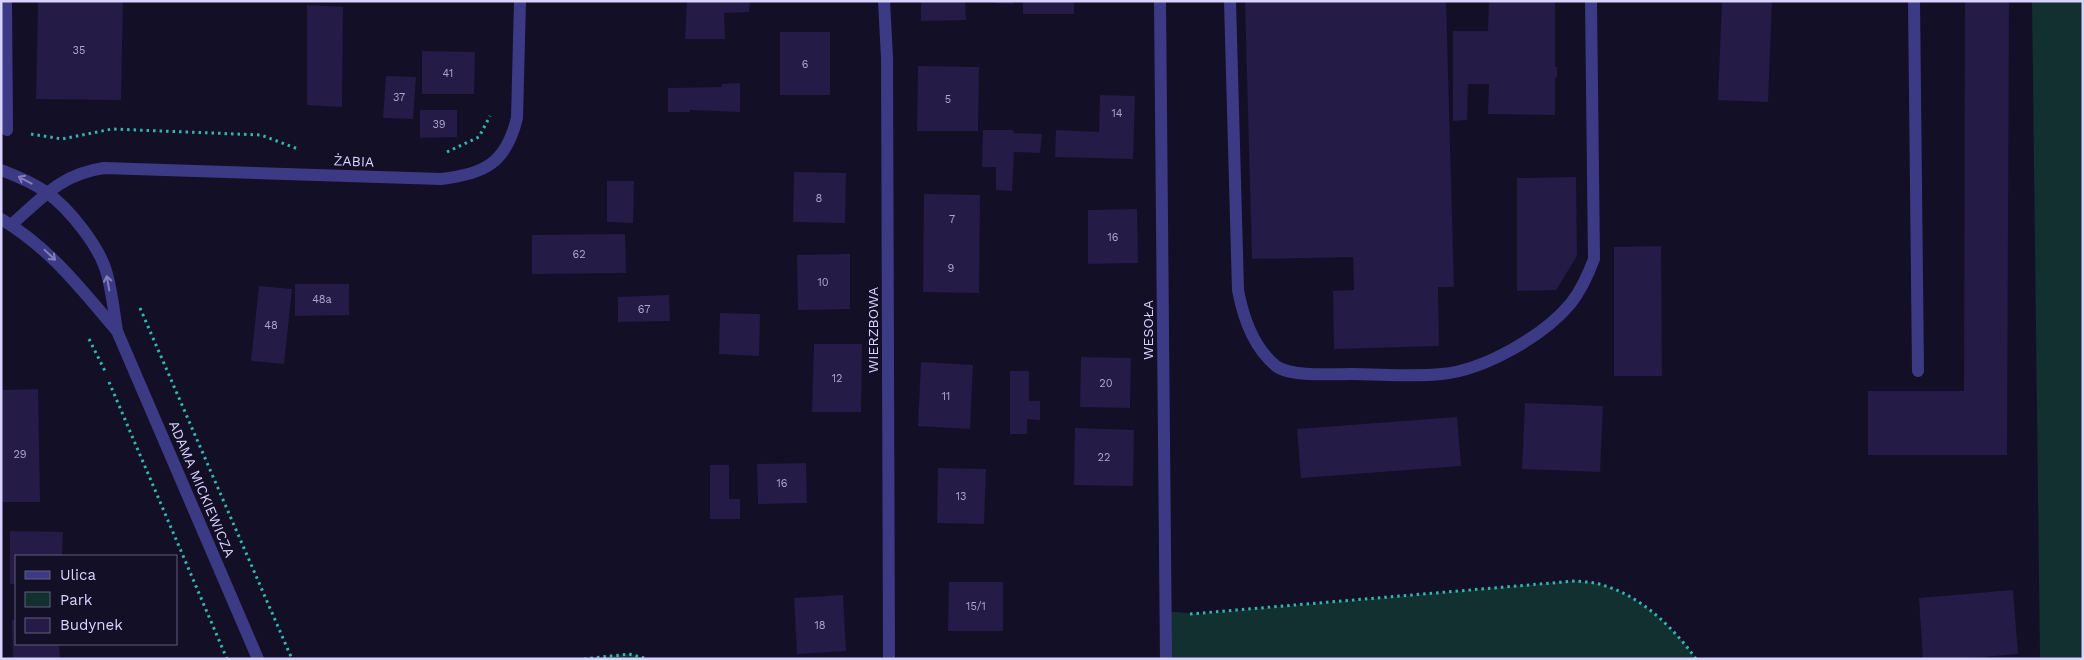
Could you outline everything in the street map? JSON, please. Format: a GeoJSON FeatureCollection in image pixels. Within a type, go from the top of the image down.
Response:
{"type":"FeatureCollection","features":[{"type":"Feature","properties":{"kind":"street"},"geometry":{"type":"LineString","coordinates":[[6,1],[8,130]]}},
{"type":"Feature","properties":{"kind":"street","name":"ŻABIA"},"geometry":{"type":"LineString","coordinates":[[6,222],[72,176],[91,170],[113,167],[441,179],[470,175],[484,170],[503,153],[514,133],[517,118],[520,1]]}},
{"type":"Feature","properties":{"kind":"street","name":"WIERZBOWA"},"geometry":{"type":"LineString","coordinates":[[884,1],[888,58],[889,659]]}},
{"type":"Feature","properties":{"kind":"street","name":"WESOŁA"},"geometry":{"type":"LineString","coordinates":[[1160,1],[1166,659]]}},
{"type":"Feature","properties":{"kind":"street"},"geometry":{"type":"LineString","coordinates":[[1230,1],[1238,290],[1242,312],[1262,351],[1278,367],[1302,374],[1441,374],[1468,370],[1493,360],[1526,341],[1571,303],[1586,280],[1594,259],[1591,1]]}},
{"type":"Feature","properties":{"kind":"street"},"geometry":{"type":"LineString","coordinates":[[1914,1],[1918,371]]}},
{"type":"Feature","properties":{"kind":"street"},"geometry":{"type":"LineString","coordinates":[[1,170],[19,177],[48,193]]}},
{"type":"Feature","properties":{"kind":"street","name":"ADAMA MICKIEWICZA"},"geometry":{"type":"LineString","coordinates":[[48,193],[78,224],[102,260],[107,273],[117,331],[258,659]]}},
{"type":"Feature","properties":{"kind":"street","name":"ADAMA MICKIEWICZA"},"geometry":{"type":"LineString","coordinates":[[6,222],[55,259],[117,331]]}},
{"type":"Feature","properties":{"kind":"path"},"geometry":{"type":"LineString","coordinates":[[444,154],[479,136],[493,111]]}},
{"type":"Feature","properties":{"kind":"path"},"geometry":{"type":"LineString","coordinates":[[8,130],[62,139],[112,129],[261,136],[302,150]]}},
{"type":"Feature","properties":{"kind":"path"},"geometry":{"type":"LineString","coordinates":[[140,308],[292,659]]}},
{"type":"Feature","properties":{"kind":"path"},"geometry":{"type":"LineString","coordinates":[[88,337],[104,369],[227,659]]}},
{"type":"Feature","properties":{"kind":"path"},"geometry":{"type":"LineString","coordinates":[[1165,611],[1197,614],[1575,581],[1602,585],[1623,594],[1648,609],[1684,642],[1696,659]]}},
{"type":"Feature","properties":{"kind":"path"},"geometry":{"type":"LineString","coordinates":[[584,659],[629,654],[648,659]]}},
{"type":"Feature","properties":{"kind":"green space"},"geometry":{"type":"Polygon","coordinates":[[[2032,1],[2083,1],[2083,659],[2040,659],[2032,1]]]}},
{"type":"Feature","properties":{"kind":"green space"},"geometry":{"type":"Polygon","coordinates":[[[1575,581],[1596,583],[1630,596],[1667,625],[1696,659],[1169,659],[1165,611],[1197,614],[1575,581]]]}},
{"type":"Feature","properties":{"kind":"green space"},"geometry":{"type":"Polygon","coordinates":[[[629,654],[648,659],[584,659],[629,654]]]}},
{"type":"Feature","properties":{"kind":"building"},"geometry":{"type":"Polygon","coordinates":[[[38,1],[123,1],[121,100],[36,99],[38,1]]]}},
{"type":"Feature","properties":{"kind":"building"},"geometry":{"type":"Polygon","coordinates":[[[687,1],[750,1],[749,12],[724,13],[725,39],[685,39],[687,1]]]}},
{"type":"Feature","properties":{"kind":"building"},"geometry":{"type":"Polygon","coordinates":[[[921,1],[965,1],[966,20],[921,21],[921,1]]]}},
{"type":"Feature","properties":{"kind":"building"},"geometry":{"type":"Polygon","coordinates":[[[994,1],[1013,1],[1013,4],[994,3],[994,1]]]}},
{"type":"Feature","properties":{"kind":"building"},"geometry":{"type":"Polygon","coordinates":[[[1023,1],[1074,1],[1074,14],[1023,14],[1023,1]]]}},
{"type":"Feature","properties":{"kind":"building"},"geometry":{"type":"Polygon","coordinates":[[[1245,1],[1446,1],[1454,287],[1438,287],[1439,346],[1334,349],[1333,291],[1354,290],[1353,257],[1252,259],[1245,1]]]}},
{"type":"Feature","properties":{"kind":"building"},"geometry":{"type":"Polygon","coordinates":[[[1489,1],[1555,1],[1555,67],[1557,67],[1557,77],[1555,78],[1555,115],[1488,114],[1489,84],[1468,84],[1467,120],[1453,121],[1453,31],[1488,31],[1489,1]]]}},
{"type":"Feature","properties":{"kind":"building"},"geometry":{"type":"Polygon","coordinates":[[[1722,1],[1772,1],[1768,102],[1718,100],[1722,1]]]}},
{"type":"Feature","properties":{"kind":"building"},"geometry":{"type":"Polygon","coordinates":[[[1965,1],[2009,1],[2007,455],[1868,455],[1868,391],[1964,391],[1965,1]]]}},
{"type":"Feature","properties":{"kind":"building"},"geometry":{"type":"Polygon","coordinates":[[[307,5],[343,7],[342,107],[307,105],[307,5]]]}},
{"type":"Feature","properties":{"kind":"building"},"geometry":{"type":"Polygon","coordinates":[[[780,32],[830,32],[830,95],[780,95],[780,32]]]}},
{"type":"Feature","properties":{"kind":"building"},"geometry":{"type":"Polygon","coordinates":[[[422,51],[475,52],[474,94],[422,94],[422,51]]]}},
{"type":"Feature","properties":{"kind":"building"},"geometry":{"type":"Polygon","coordinates":[[[918,66],[979,67],[978,131],[917,131],[918,66]]]}},
{"type":"Feature","properties":{"kind":"building"},"geometry":{"type":"Polygon","coordinates":[[[386,76],[416,77],[413,119],[383,118],[386,76]]]}},
{"type":"Feature","properties":{"kind":"building"},"geometry":{"type":"Polygon","coordinates":[[[740,83],[740,112],[690,110],[690,112],[668,112],[668,88],[722,87],[722,84],[740,83]]]}},
{"type":"Feature","properties":{"kind":"building"},"geometry":{"type":"Polygon","coordinates":[[[1100,95],[1135,96],[1133,159],[1055,157],[1056,130],[1099,132],[1100,95]]]}},
{"type":"Feature","properties":{"kind":"building"},"geometry":{"type":"Polygon","coordinates":[[[420,110],[457,110],[457,137],[420,138],[420,110]]]}},
{"type":"Feature","properties":{"kind":"building"},"geometry":{"type":"Polygon","coordinates":[[[983,130],[1013,130],[1014,133],[1042,134],[1040,153],[1014,152],[1012,191],[996,190],[996,167],[982,167],[983,130]]]}},
{"type":"Feature","properties":{"kind":"building"},"geometry":{"type":"Polygon","coordinates":[[[794,172],[846,173],[845,223],[793,222],[794,172]]]}},
{"type":"Feature","properties":{"kind":"building"},"geometry":{"type":"Polygon","coordinates":[[[1576,177],[1577,256],[1556,290],[1517,291],[1517,178],[1576,177]]]}},
{"type":"Feature","properties":{"kind":"building"},"geometry":{"type":"Polygon","coordinates":[[[607,181],[634,181],[633,223],[607,222],[607,181]]]}},
{"type":"Feature","properties":{"kind":"building"},"geometry":{"type":"Polygon","coordinates":[[[924,194],[980,195],[979,293],[923,292],[924,194]]]}},
{"type":"Feature","properties":{"kind":"building"},"geometry":{"type":"Polygon","coordinates":[[[1137,209],[1138,263],[1088,264],[1088,210],[1137,209]]]}},
{"type":"Feature","properties":{"kind":"building"},"geometry":{"type":"Polygon","coordinates":[[[625,234],[626,273],[532,274],[532,235],[625,234]]]}},
{"type":"Feature","properties":{"kind":"building"},"geometry":{"type":"Polygon","coordinates":[[[1661,246],[1662,376],[1614,376],[1614,247],[1661,246]]]}},
{"type":"Feature","properties":{"kind":"building"},"geometry":{"type":"Polygon","coordinates":[[[850,254],[850,309],[798,310],[797,255],[850,254]]]}},
{"type":"Feature","properties":{"kind":"building"},"geometry":{"type":"Polygon","coordinates":[[[295,284],[349,284],[349,315],[295,316],[295,284]]]}},
{"type":"Feature","properties":{"kind":"building"},"geometry":{"type":"Polygon","coordinates":[[[259,286],[292,289],[284,364],[251,361],[259,286]]]}},
{"type":"Feature","properties":{"kind":"building"},"geometry":{"type":"Polygon","coordinates":[[[669,295],[670,321],[618,322],[618,297],[669,295]]]}},
{"type":"Feature","properties":{"kind":"building"},"geometry":{"type":"Polygon","coordinates":[[[720,313],[760,314],[759,356],[719,354],[720,313]]]}},
{"type":"Feature","properties":{"kind":"building"},"geometry":{"type":"Polygon","coordinates":[[[814,344],[862,344],[861,412],[812,412],[814,344]]]}},
{"type":"Feature","properties":{"kind":"building"},"geometry":{"type":"Polygon","coordinates":[[[1081,357],[1131,358],[1130,408],[1080,407],[1081,357]]]}},
{"type":"Feature","properties":{"kind":"building"},"geometry":{"type":"Polygon","coordinates":[[[921,362],[973,365],[970,429],[918,426],[921,362]]]}},
{"type":"Feature","properties":{"kind":"building"},"geometry":{"type":"Polygon","coordinates":[[[1010,371],[1029,371],[1029,401],[1040,401],[1040,420],[1027,419],[1027,434],[1010,434],[1010,371]]]}},
{"type":"Feature","properties":{"kind":"building"},"geometry":{"type":"Polygon","coordinates":[[[38,389],[40,502],[1,502],[1,390],[38,389]]]}},
{"type":"Feature","properties":{"kind":"building"},"geometry":{"type":"Polygon","coordinates":[[[1525,403],[1603,406],[1600,472],[1522,469],[1525,403]]]}},
{"type":"Feature","properties":{"kind":"building"},"geometry":{"type":"Polygon","coordinates":[[[1457,417],[1461,466],[1301,478],[1297,429],[1457,417]]]}},
{"type":"Feature","properties":{"kind":"building"},"geometry":{"type":"Polygon","coordinates":[[[1075,428],[1134,430],[1133,486],[1074,485],[1075,428]]]}},
{"type":"Feature","properties":{"kind":"building"},"geometry":{"type":"Polygon","coordinates":[[[806,463],[807,503],[758,504],[757,464],[806,463]]]}},
{"type":"Feature","properties":{"kind":"building"},"geometry":{"type":"Polygon","coordinates":[[[710,465],[729,465],[729,499],[740,499],[740,519],[710,519],[710,465]]]}},
{"type":"Feature","properties":{"kind":"building"},"geometry":{"type":"Polygon","coordinates":[[[938,468],[986,469],[984,524],[937,523],[938,468]]]}},
{"type":"Feature","properties":{"kind":"building"},"geometry":{"type":"Polygon","coordinates":[[[10,531],[63,532],[62,555],[15,555],[15,584],[10,584],[10,531]]]}},
{"type":"Feature","properties":{"kind":"building"},"geometry":{"type":"Polygon","coordinates":[[[949,582],[1003,582],[1003,631],[948,631],[949,582]]]}},
{"type":"Feature","properties":{"kind":"building"},"geometry":{"type":"Polygon","coordinates":[[[2013,590],[2018,654],[1960,659],[1923,659],[1919,598],[2013,590]]]}},
{"type":"Feature","properties":{"kind":"building"},"geometry":{"type":"Polygon","coordinates":[[[843,595],[846,651],[797,654],[794,598],[843,595]]]}},
{"type":"Feature","properties":{"kind":"building"},"geometry":{"type":"Polygon","coordinates":[[[12,620],[15,620],[15,645],[59,645],[60,659],[13,659],[12,620]]]}}]}
